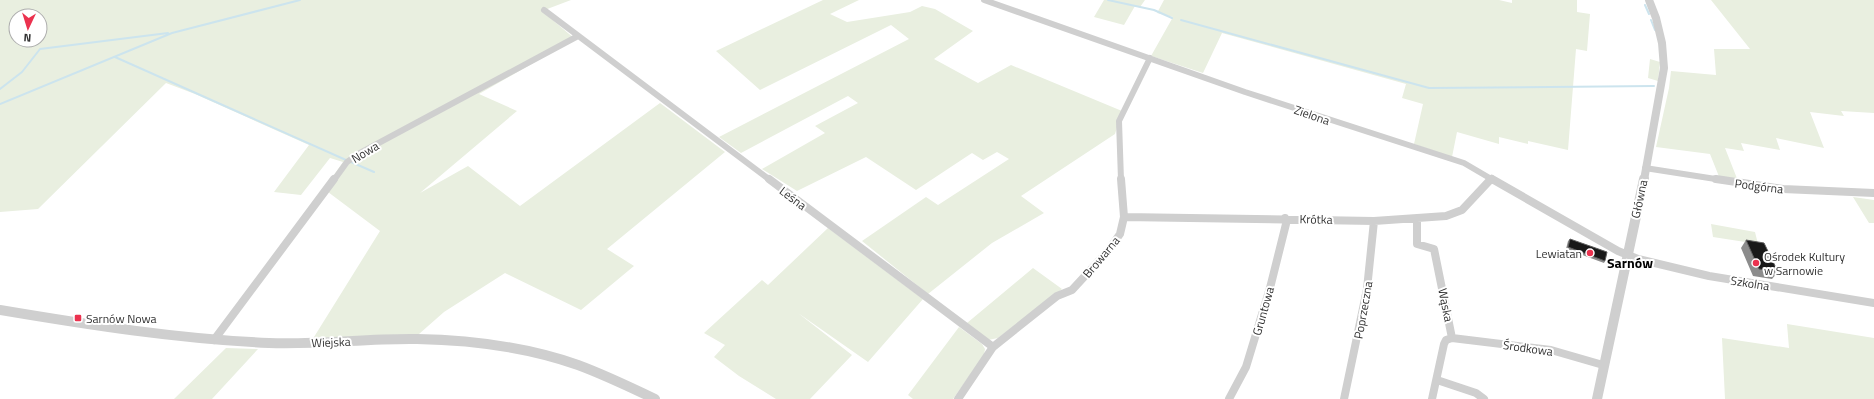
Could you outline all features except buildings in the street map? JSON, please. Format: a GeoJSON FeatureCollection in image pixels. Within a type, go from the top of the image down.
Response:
{"type":"FeatureCollection","features":[{"type":"Feature","properties":{"kind":"street","name":"Zielona"},"geometry":{"type":"LineString","coordinates":[[984,0],[1349,127],[1457,160],[1492,178],[1627,255]]}},
{"type":"Feature","properties":{"kind":"street","name":"Główna"},"geometry":{"type":"LineString","coordinates":[[1597,399],[1645,168],[1664,68],[1662,43],[1656,18],[1649,0]]}},
{"type":"Feature","properties":{"kind":"street","name":"Leśna"},"geometry":{"type":"LineString","coordinates":[[544,10],[993,348]]}},
{"type":"Feature","properties":{"kind":"street","name":"Nowa"},"geometry":{"type":"LineString","coordinates":[[214,340],[347,162],[578,36]]}},
{"type":"Feature","properties":{"kind":"street","name":"Browarna"},"geometry":{"type":"LineString","coordinates":[[993,348],[1057,296],[1072,290],[1115,242],[1123,228],[1124,217],[1120,170],[1119,121],[1150,58]]}},
{"type":"Feature","properties":{"kind":"street","name":"Podgórna"},"geometry":{"type":"LineString","coordinates":[[1645,168],[1783,189],[1874,193]]}},
{"type":"Feature","properties":{"kind":"street","name":"Krótka"},"geometry":{"type":"LineString","coordinates":[[1124,217],[1374,220],[1446,216],[1458,213],[1492,178]]}},
{"type":"Feature","properties":{"kind":"street","name":"Gruntowa"},"geometry":{"type":"LineString","coordinates":[[1229,399],[1246,367],[1270,288],[1286,224],[1285,218]]}},
{"type":"Feature","properties":{"kind":"street","name":"Wąska"},"geometry":{"type":"LineString","coordinates":[[1417,218],[1417,244],[1434,249],[1452,338],[1446,340],[1444,344],[1432,399]]}},
{"type":"Feature","properties":{"kind":"street","name":"Poprzeczna"},"geometry":{"type":"LineString","coordinates":[[1344,399],[1362,324],[1372,254],[1374,220]]}},
{"type":"Feature","properties":{"kind":"street","name":"Szkolna"},"geometry":{"type":"LineString","coordinates":[[1627,255],[1647,262],[1709,276],[1874,304]]}},
{"type":"Feature","properties":{"kind":"street","name":"Wiejska"},"geometry":{"type":"LineString","coordinates":[[0,310],[130,331],[214,340],[272,343],[397,339],[434,340],[502,347],[567,362],[655,399]]}},
{"type":"Feature","properties":{"kind":"street","name":"Środkowa"},"geometry":{"type":"LineString","coordinates":[[1452,338],[1550,350],[1603,365]]}},
{"type":"Feature","properties":{"kind":"street"},"geometry":{"type":"LineString","coordinates":[[958,399],[993,348]]}},
{"type":"Feature","properties":{"kind":"street"},"geometry":{"type":"LineString","coordinates":[[1437,380],[1476,393],[1484,399]]}},
{"type":"Feature","properties":{"kind":"green space"},"geometry":{"type":"Polygon","coordinates":[[[0,0],[571,0],[542,11],[575,39],[479,94],[517,111],[420,193],[468,166],[520,206],[660,103],[725,152],[607,249],[634,266],[581,310],[505,273],[444,312],[419,334],[346,338],[314,337],[380,231],[324,189],[343,162],[330,158],[301,195],[274,192],[309,145],[195,94],[166,83],[38,209],[0,212],[0,0]]]}},
{"type":"Feature","properties":{"kind":"green space"},"geometry":{"type":"Polygon","coordinates":[[[823,0],[859,0],[830,14],[847,22],[910,12],[922,6],[935,9],[973,31],[934,59],[978,83],[1011,65],[1122,111],[1115,134],[1021,196],[1044,213],[992,243],[928,294],[862,241],[926,197],[938,205],[1009,159],[997,152],[983,160],[972,153],[916,190],[866,157],[797,191],[762,169],[825,133],[815,126],[858,103],[848,96],[741,153],[719,137],[909,39],[891,25],[760,90],[716,51],[823,0]]]}},
{"type":"Feature","properties":{"kind":"green space"},"geometry":{"type":"Polygon","coordinates":[[[1104,0],[1145,0],[1140,7],[1135,6],[1124,25],[1094,17],[1104,0]]]}},
{"type":"Feature","properties":{"kind":"green space"},"geometry":{"type":"Polygon","coordinates":[[[1164,0],[1499,0],[1512,3],[1512,0],[1577,0],[1577,12],[1590,14],[1587,51],[1576,49],[1568,150],[1528,141],[1528,144],[1499,137],[1499,144],[1457,132],[1452,157],[1414,144],[1423,104],[1402,98],[1406,84],[1222,33],[1203,73],[1151,56],[1173,17],[1157,13],[1164,0]]]}},
{"type":"Feature","properties":{"kind":"green space"},"geometry":{"type":"Polygon","coordinates":[[[1711,0],[1874,0],[1874,113],[1841,111],[1844,116],[1810,112],[1824,148],[1776,138],[1780,150],[1741,143],[1744,151],[1725,148],[1738,181],[1720,179],[1710,154],[1656,147],[1669,88],[1671,71],[1716,75],[1714,49],[1750,49],[1711,0]]]}},
{"type":"Feature","properties":{"kind":"green space"},"geometry":{"type":"Polygon","coordinates":[[[1650,59],[1660,62],[1658,81],[1648,78],[1650,59]]]}},
{"type":"Feature","properties":{"kind":"green space"},"geometry":{"type":"Polygon","coordinates":[[[1853,197],[1874,200],[1874,223],[1869,223],[1853,197]]]}},
{"type":"Feature","properties":{"kind":"green space"},"geometry":{"type":"Polygon","coordinates":[[[1711,224],[1755,232],[1758,244],[1713,237],[1711,224]]]}},
{"type":"Feature","properties":{"kind":"green space"},"geometry":{"type":"Polygon","coordinates":[[[828,228],[923,299],[868,362],[798,313],[852,355],[810,399],[776,399],[739,376],[714,357],[725,345],[704,333],[762,280],[768,285],[828,228]]]}},
{"type":"Feature","properties":{"kind":"green space"},"geometry":{"type":"Polygon","coordinates":[[[1033,268],[1062,289],[998,338],[988,340],[967,323],[1033,268]]]}},
{"type":"Feature","properties":{"kind":"green space"},"geometry":{"type":"Polygon","coordinates":[[[1787,324],[1874,338],[1874,399],[1725,399],[1722,338],[1789,348],[1787,324]]]}},
{"type":"Feature","properties":{"kind":"green space"},"geometry":{"type":"Polygon","coordinates":[[[959,327],[982,344],[985,349],[984,355],[953,399],[913,399],[908,395],[959,327]]]}},
{"type":"Feature","properties":{"kind":"green space"},"geometry":{"type":"Polygon","coordinates":[[[226,348],[258,349],[212,399],[174,399],[226,348]]]}},
{"type":"Feature","properties":{"kind":"waterway"},"geometry":{"type":"LineString","coordinates":[[0,104],[172,33],[300,0]]}},
{"type":"Feature","properties":{"kind":"waterway"},"geometry":{"type":"LineString","coordinates":[[1108,0],[1154,10],[1172,18]]}},
{"type":"Feature","properties":{"kind":"waterway"},"geometry":{"type":"LineString","coordinates":[[1645,5],[1649,14]]}},
{"type":"Feature","properties":{"kind":"waterway"},"geometry":{"type":"LineString","coordinates":[[1181,20],[1429,88],[1654,86]]}},
{"type":"Feature","properties":{"kind":"waterway"},"geometry":{"type":"LineString","coordinates":[[1651,20],[1655,30]]}},
{"type":"Feature","properties":{"kind":"waterway"},"geometry":{"type":"LineString","coordinates":[[0,89],[22,72],[40,49],[168,33]]}},
{"type":"Feature","properties":{"kind":"waterway"},"geometry":{"type":"LineString","coordinates":[[115,57],[346,160]]}},
{"type":"Feature","properties":{"kind":"waterway"},"geometry":{"type":"LineString","coordinates":[[351,162],[374,172]]}},
{"type":"Feature","properties":{"kind":"place","name":"Lewiatan"},"geometry":{"type":"Point","coordinates":[1590,253]}},
{"type":"Feature","properties":{"kind":"place","name":"Ośrodek Kultury w Sarnowie"},"geometry":{"type":"Point","coordinates":[1756,263]}},
{"type":"Feature","properties":{"kind":"place","name":"Sarnów Nowa"},"geometry":{"type":"Point","coordinates":[78,318]}},
{"type":"Feature","properties":{"kind":"district","name":"Sarnów"},"geometry":{"type":"Point","coordinates":[1630,262]}}]}
